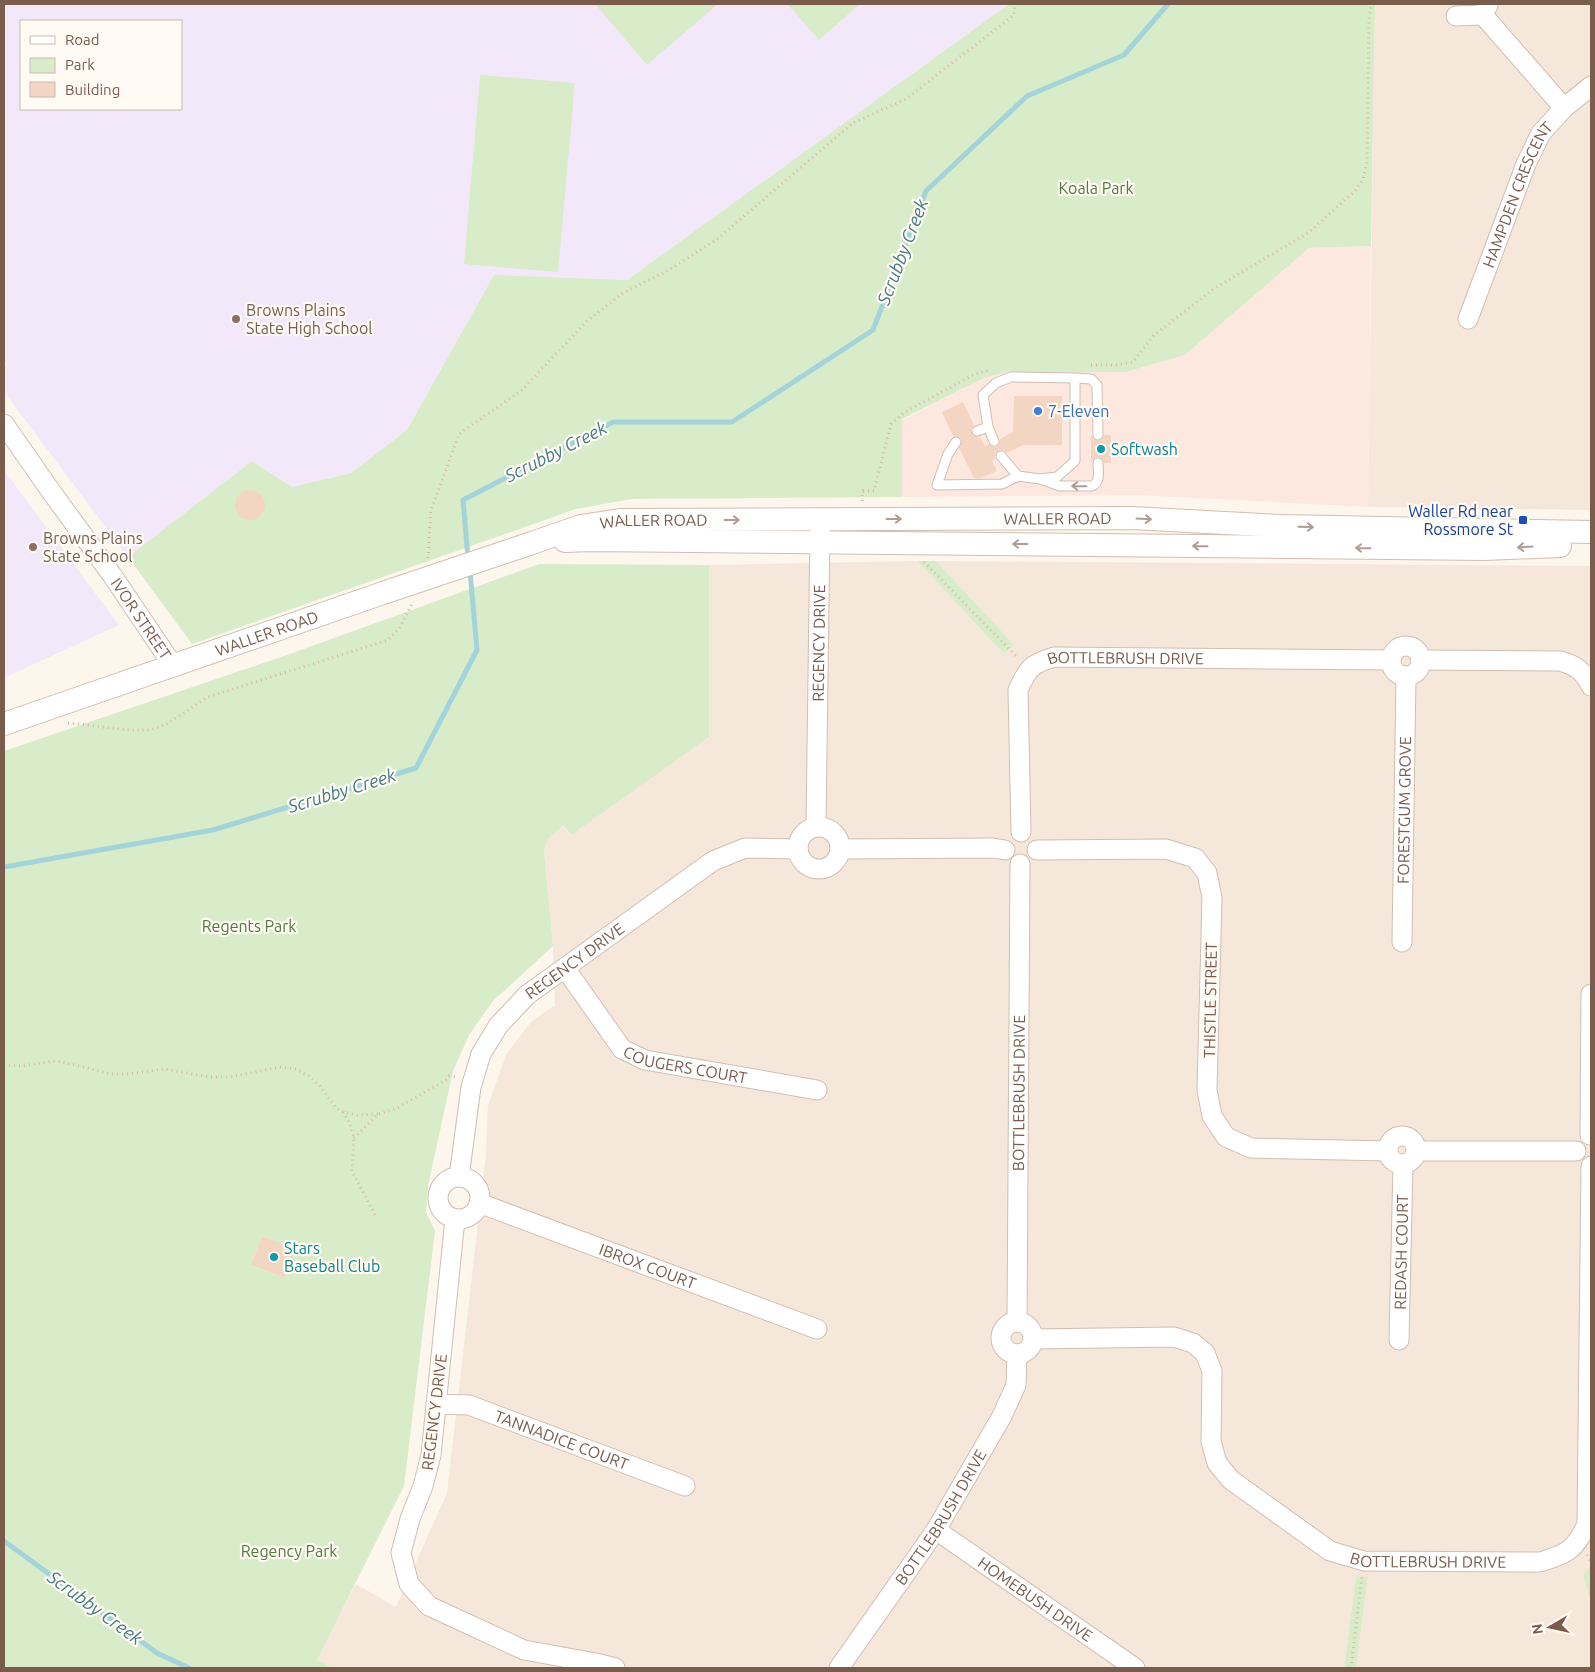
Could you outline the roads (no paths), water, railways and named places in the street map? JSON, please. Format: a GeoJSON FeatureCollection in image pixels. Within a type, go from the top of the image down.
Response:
{"type":"FeatureCollection","features":[{"type":"Feature","properties":{"kind":"street"},"geometry":{"type":"LineString","coordinates":[[1456,16],[1486,9],[1564,108]]}},
{"type":"Feature","properties":{"kind":"street","name":"HAMPDEN CRESCENT"},"geometry":{"type":"LineString","coordinates":[[1468,319],[1526,164],[1541,133],[1564,108],[1591,86]]}},
{"type":"Feature","properties":{"kind":"street","name":"IVOR STREET"},"geometry":{"type":"LineString","coordinates":[[4,424],[112,574],[174,666]]}},
{"type":"Feature","properties":{"kind":"street"},"geometry":{"type":"LineString","coordinates":[[1048,518],[1048,544]]}},
{"type":"Feature","properties":{"kind":"street","name":"WALLER ROAD"},"geometry":{"type":"LineString","coordinates":[[4,724],[581,526],[620,520],[1132,518],[1281,536],[1484,549],[1591,546]]}},
{"type":"Feature","properties":{"kind":"street","name":"REGENCY DRIVE"},"geometry":{"type":"LineString","coordinates":[[816,827],[820,519]]}},
{"type":"Feature","properties":{"kind":"street","name":"WALLER ROAD"},"geometry":{"type":"LineString","coordinates":[[529,544],[590,540],[1048,544],[1281,536],[1591,532]]}},
{"type":"Feature","properties":{"kind":"street"},"geometry":{"type":"LineString","coordinates":[[1403,646],[1409,646],[1418,651],[1421,660],[1419,670],[1411,676],[1406,676],[1393,670],[1391,660],[1395,651],[1403,646]]}},
{"type":"Feature","properties":{"kind":"street","name":"BOTTLEBRUSH DRIVE"},"geometry":{"type":"LineString","coordinates":[[1020,832],[1018,690],[1028,670],[1037,662],[1054,657],[1391,660]]}},
{"type":"Feature","properties":{"kind":"street"},"geometry":{"type":"LineString","coordinates":[[1421,660],[1560,660],[1574,665],[1586,675],[1591,686]]}},
{"type":"Feature","properties":{"kind":"street","name":"FORESTGUM GROVE"},"geometry":{"type":"LineString","coordinates":[[1402,942],[1406,676]]}},
{"type":"Feature","properties":{"kind":"street"},"geometry":{"type":"LineString","coordinates":[[816,827],[825,828],[833,832],[839,840],[840,849],[838,857],[833,863],[827,868],[819,869],[804,863],[798,848],[803,834],[808,829],[816,827]]}},
{"type":"Feature","properties":{"kind":"street"},"geometry":{"type":"LineString","coordinates":[[1020,832],[1033,838],[1036,850],[1031,860],[1020,864],[1010,860],[1005,850],[1005,843],[1009,838],[1020,832]]}},
{"type":"Feature","properties":{"kind":"street","name":"REGENCY DRIVE"},"geometry":{"type":"LineString","coordinates":[[459,1177],[470,1087],[481,1054],[498,1026],[527,995],[713,862],[745,848],[798,848]]}},
{"type":"Feature","properties":{"kind":"street"},"geometry":{"type":"LineString","coordinates":[[840,849],[993,848],[1005,850]]}},
{"type":"Feature","properties":{"kind":"street","name":"THISTLE STREET"},"geometry":{"type":"LineString","coordinates":[[1036,850],[1166,849],[1195,858],[1207,873],[1212,898],[1207,1090],[1212,1116],[1226,1137],[1251,1148],[1388,1151]]}},
{"type":"Feature","properties":{"kind":"street","name":"BOTTLEBRUSH DRIVE"},"geometry":{"type":"LineString","coordinates":[[1017,1322],[1020,864]]}},
{"type":"Feature","properties":{"kind":"street","name":"COUGERS COURT"},"geometry":{"type":"LineString","coordinates":[[565,968],[622,1049],[645,1060],[817,1090]]}},
{"type":"Feature","properties":{"kind":"street"},"geometry":{"type":"LineString","coordinates":[[1591,994],[1591,1135],[1579,1142],[1576,1151],[1582,1163],[1591,1166]]}},
{"type":"Feature","properties":{"kind":"street"},"geometry":{"type":"LineString","coordinates":[[1402,1135],[1413,1140],[1417,1152],[1412,1161],[1402,1164],[1393,1161],[1388,1151],[1391,1140],[1402,1135]]}},
{"type":"Feature","properties":{"kind":"street"},"geometry":{"type":"LineString","coordinates":[[1417,1152],[1576,1151]]}},
{"type":"Feature","properties":{"kind":"street","name":"REDASH COURT"},"geometry":{"type":"LineString","coordinates":[[1399,1340],[1402,1164]]}},
{"type":"Feature","properties":{"kind":"street","name":"BOTTLEBRUSH DRIVE"},"geometry":{"type":"LineString","coordinates":[[1033,1339],[1174,1337],[1193,1343],[1205,1353],[1212,1371],[1211,1442],[1217,1463],[1231,1480],[1330,1551],[1364,1561],[1540,1562],[1562,1555],[1579,1542],[1587,1524],[1591,1166]]}},
{"type":"Feature","properties":{"kind":"street"},"geometry":{"type":"LineString","coordinates":[[459,1177],[465,1178],[475,1185],[478,1190],[479,1202],[467,1217],[455,1219],[443,1212],[438,1199],[438,1192],[446,1181],[459,1177]]}},
{"type":"Feature","properties":{"kind":"street","name":"IBROX COURT"},"geometry":{"type":"LineString","coordinates":[[479,1202],[817,1329]]}},
{"type":"Feature","properties":{"kind":"street","name":"REGENCY DRIVE"},"geometry":{"type":"LineString","coordinates":[[455,1219],[431,1455],[401,1553],[409,1584],[429,1606],[524,1650],[615,1668]]}},
{"type":"Feature","properties":{"kind":"street"},"geometry":{"type":"LineString","coordinates":[[1017,1322],[1027,1325],[1033,1339],[1030,1348],[1017,1354],[1012,1353],[1004,1346],[1002,1335],[1007,1326],[1017,1322]]}},
{"type":"Feature","properties":{"kind":"street","name":"BOTTLEBRUSH DRIVE"},"geometry":{"type":"LineString","coordinates":[[839,1668],[936,1530],[1002,1416],[1016,1385],[1017,1354]]}},
{"type":"Feature","properties":{"kind":"street","name":"TANNADICE COURT"},"geometry":{"type":"LineString","coordinates":[[436,1404],[469,1405],[685,1486]]}},
{"type":"Feature","properties":{"kind":"street","name":"HOMEBUSH DRIVE"},"geometry":{"type":"LineString","coordinates":[[936,1530],[1135,1668]]}},
{"type":"Feature","properties":{"kind":"lane"},"geometry":{"type":"LineString","coordinates":[[994,442],[988,427],[983,394],[996,383],[1011,377],[1091,378],[1097,385],[1098,435]]}},
{"type":"Feature","properties":{"kind":"lane"},"geometry":{"type":"LineString","coordinates":[[1040,480],[1057,477],[1075,461],[1075,378]]}},
{"type":"Feature","properties":{"kind":"lane"},"geometry":{"type":"LineString","coordinates":[[977,431],[988,427]]}},
{"type":"Feature","properties":{"kind":"lane"},"geometry":{"type":"LineString","coordinates":[[956,442],[948,454],[937,485],[1002,484],[1018,476],[1060,486],[1092,486],[1098,481],[1098,463]]}},
{"type":"Feature","properties":{"kind":"lane"},"geometry":{"type":"LineString","coordinates":[[1001,456],[1018,476]]}},
{"type":"Feature","properties":{"kind":"waterway","name":"Scrubby Creek"},"geometry":{"type":"LineString","coordinates":[[468,558],[463,500],[613,422],[732,422],[873,330],[926,191],[1027,96],[1124,55],[1168,4]]}},
{"type":"Feature","properties":{"kind":"waterway","name":"Scrubby Creek"},"geometry":{"type":"LineString","coordinates":[[4,867],[213,830],[416,768],[477,650],[470,571]]}},
{"type":"Feature","properties":{"kind":"waterway","name":"Scrubby Creek"},"geometry":{"type":"LineString","coordinates":[[4,1541],[157,1653],[189,1668]]}},
{"type":"Feature","properties":{"kind":"place","name":"Browns Plains State High School"},"geometry":{"type":"Point","coordinates":[236,319]}},
{"type":"Feature","properties":{"kind":"place","name":"7-Eleven"},"geometry":{"type":"Point","coordinates":[1038,411]}},
{"type":"Feature","properties":{"kind":"place","name":"Softwash"},"geometry":{"type":"Point","coordinates":[1101,449]}},
{"type":"Feature","properties":{"kind":"place","name":"Waller Rd near Rossmore St"},"geometry":{"type":"Point","coordinates":[1523,520]}},
{"type":"Feature","properties":{"kind":"place","name":"Browns Plains State School"},"geometry":{"type":"Point","coordinates":[33,547]}},
{"type":"Feature","properties":{"kind":"place","name":"Stars Baseball Club"},"geometry":{"type":"Point","coordinates":[274,1257]}},
{"type":"Feature","properties":{"kind":"park label","name":"Koala Park"},"geometry":{"type":"Point","coordinates":[1096,188]}},
{"type":"Feature","properties":{"kind":"park label","name":"Regents Park"},"geometry":{"type":"Point","coordinates":[249,926]}},
{"type":"Feature","properties":{"kind":"park label","name":"Regency Park"},"geometry":{"type":"Point","coordinates":[289,1551]}}]}
